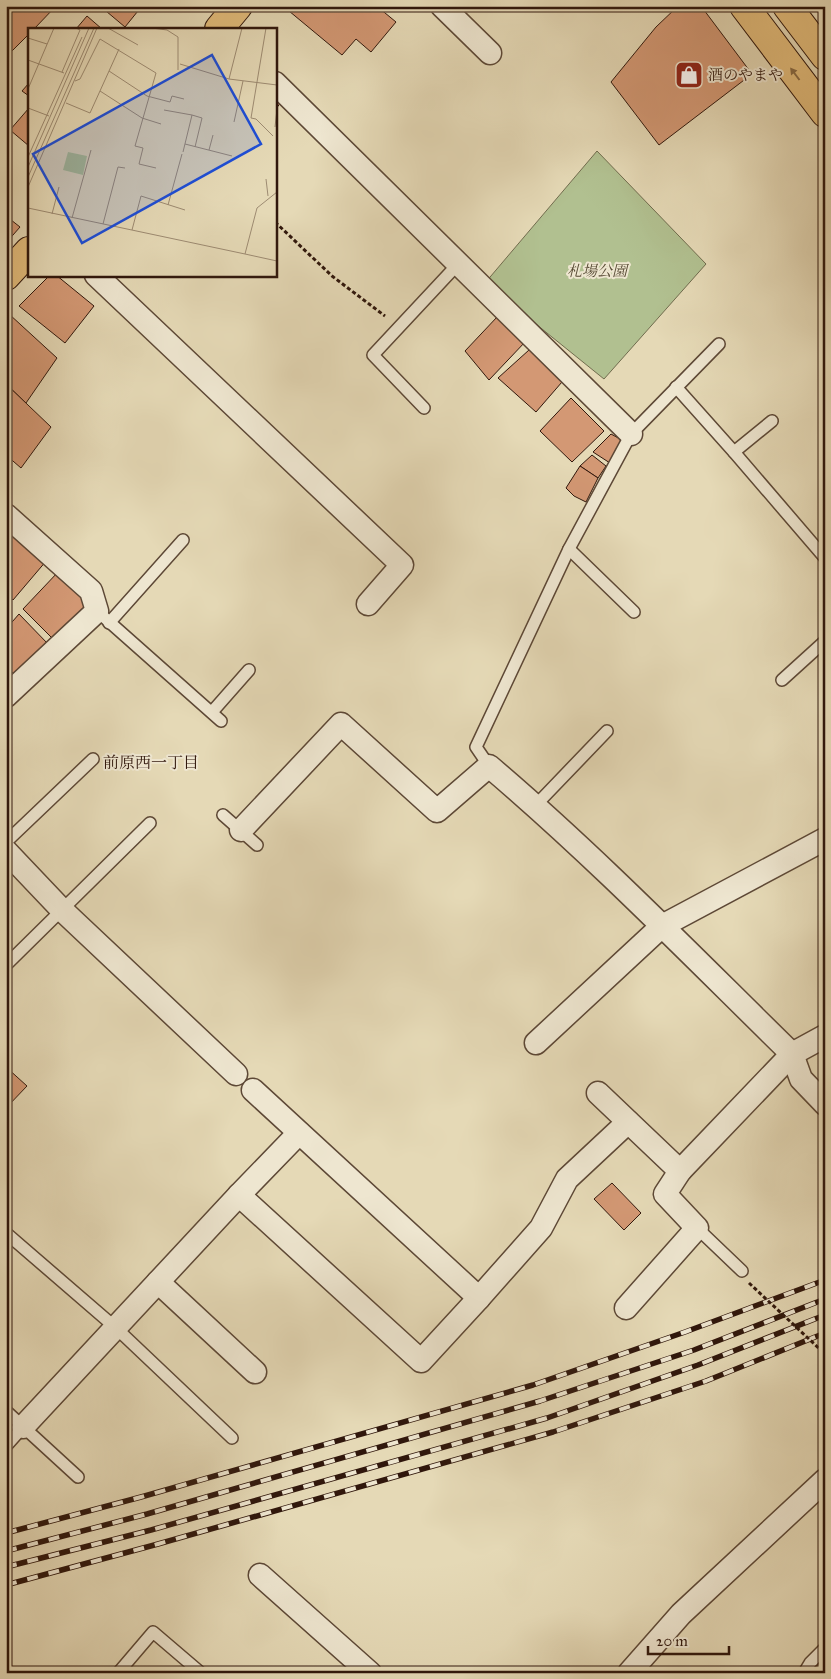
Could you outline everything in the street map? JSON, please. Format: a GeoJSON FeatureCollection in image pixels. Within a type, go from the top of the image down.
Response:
{"type":"FeatureCollection","features":[{"type":"Feature","properties":{"kind":"main road"},"geometry":{"type":"LineString","coordinates":[[220,28],[238,6]]}},
{"type":"Feature","properties":{"kind":"main road"},"geometry":{"type":"LineString","coordinates":[[744,6],[825,113]]}},
{"type":"Feature","properties":{"kind":"main road"},"geometry":{"type":"LineString","coordinates":[[787,6],[825,56]]}},
{"type":"Feature","properties":{"kind":"main road"},"geometry":{"type":"LineString","coordinates":[[6,276],[28,252]]}},
{"type":"Feature","properties":{"kind":"street"},"geometry":{"type":"LineString","coordinates":[[442,6],[490,53]]}},
{"type":"Feature","properties":{"kind":"street"},"geometry":{"type":"LineString","coordinates":[[276,85],[631,434]]}},
{"type":"Feature","properties":{"kind":"street"},"geometry":{"type":"LineString","coordinates":[[97,276],[402,565],[368,604]]}},
{"type":"Feature","properties":{"kind":"street"},"geometry":{"type":"LineString","coordinates":[[6,515],[92,591],[103,617],[6,696]]}},
{"type":"Feature","properties":{"kind":"street"},"geometry":{"type":"LineString","coordinates":[[249,838],[341,724],[437,811],[489,766],[535,806],[662,926],[792,1054],[800,1079],[825,1104]]}},
{"type":"Feature","properties":{"kind":"street"},"geometry":{"type":"LineString","coordinates":[[536,1043],[662,926],[825,839]]}},
{"type":"Feature","properties":{"kind":"street"},"geometry":{"type":"LineString","coordinates":[[6,851],[62,910],[236,1074]]}},
{"type":"Feature","properties":{"kind":"street"},"geometry":{"type":"LineString","coordinates":[[626,1308],[697,1228],[665,1194],[680,1171],[792,1054],[825,1036]]}},
{"type":"Feature","properties":{"kind":"street"},"geometry":{"type":"LineString","coordinates":[[253,1090],[479,1298]]}},
{"type":"Feature","properties":{"kind":"street"},"geometry":{"type":"LineString","coordinates":[[598,1093],[680,1171]]}},
{"type":"Feature","properties":{"kind":"street"},"geometry":{"type":"LineString","coordinates":[[240,1194],[421,1361],[541,1228],[567,1179],[628,1122]]}},
{"type":"Feature","properties":{"kind":"street"},"geometry":{"type":"LineString","coordinates":[[23,1427],[240,1194],[299,1134]]}},
{"type":"Feature","properties":{"kind":"street"},"geometry":{"type":"LineString","coordinates":[[158,1282],[255,1372]]}},
{"type":"Feature","properties":{"kind":"street"},"geometry":{"type":"LineString","coordinates":[[629,1673],[681,1614],[825,1480]]}},
{"type":"Feature","properties":{"kind":"street"},"geometry":{"type":"LineString","coordinates":[[260,1575],[370,1673]]}},
{"type":"Feature","properties":{"kind":"lane"},"geometry":{"type":"LineString","coordinates":[[424,408],[373,355],[458,264]]}},
{"type":"Feature","properties":{"kind":"lane"},"geometry":{"type":"LineString","coordinates":[[489,766],[476,747],[569,549],[631,434],[719,344]]}},
{"type":"Feature","properties":{"kind":"lane"},"geometry":{"type":"LineString","coordinates":[[676,387],[825,558]]}},
{"type":"Feature","properties":{"kind":"lane"},"geometry":{"type":"LineString","coordinates":[[734,452],[772,422]]}},
{"type":"Feature","properties":{"kind":"lane"},"geometry":{"type":"LineString","coordinates":[[183,540],[103,617],[221,721]]}},
{"type":"Feature","properties":{"kind":"lane"},"geometry":{"type":"LineString","coordinates":[[569,549],[634,612]]}},
{"type":"Feature","properties":{"kind":"lane"},"geometry":{"type":"LineString","coordinates":[[782,680],[825,641]]}},
{"type":"Feature","properties":{"kind":"lane"},"geometry":{"type":"LineString","coordinates":[[212,712],[249,670]]}},
{"type":"Feature","properties":{"kind":"lane"},"geometry":{"type":"LineString","coordinates":[[535,806],[607,731]]}},
{"type":"Feature","properties":{"kind":"lane"},"geometry":{"type":"LineString","coordinates":[[6,842],[93,759]]}},
{"type":"Feature","properties":{"kind":"lane"},"geometry":{"type":"LineString","coordinates":[[223,815],[249,838]]}},
{"type":"Feature","properties":{"kind":"lane"},"geometry":{"type":"LineString","coordinates":[[6,965],[150,823]]}},
{"type":"Feature","properties":{"kind":"lane"},"geometry":{"type":"LineString","coordinates":[[697,1228],[742,1271]]}},
{"type":"Feature","properties":{"kind":"lane"},"geometry":{"type":"LineString","coordinates":[[6,1233],[116,1328],[232,1438]]}},
{"type":"Feature","properties":{"kind":"lane"},"geometry":{"type":"LineString","coordinates":[[6,1411],[78,1477]]}},
{"type":"Feature","properties":{"kind":"lane"},"geometry":{"type":"LineString","coordinates":[[6,1446],[23,1427]]}},
{"type":"Feature","properties":{"kind":"lane"},"geometry":{"type":"LineString","coordinates":[[118,1673],[152,1632],[201,1673]]}},
{"type":"Feature","properties":{"kind":"lane"},"geometry":{"type":"LineString","coordinates":[[804,1673],[810,1663],[825,1648]]}},
{"type":"Feature","properties":{"kind":"path"},"geometry":{"type":"LineString","coordinates":[[276,223],[332,276],[400,326]]}},
{"type":"Feature","properties":{"kind":"path"},"geometry":{"type":"LineString","coordinates":[[749,1283],[825,1354]]}},
{"type":"Feature","properties":{"kind":"green space","name":"札場公園"},"geometry":{"type":"Polygon","coordinates":[[[597,151],[706,264],[604,379],[485,283],[597,151]]]}},
{"type":"Feature","properties":{"kind":"building"},"geometry":{"type":"Polygon","coordinates":[[[6,6],[56,6],[35,28],[28,28],[28,35],[6,57],[6,6]]]}},
{"type":"Feature","properties":{"kind":"building"},"geometry":{"type":"Polygon","coordinates":[[[100,6],[142,6],[125,27],[100,6]]]}},
{"type":"Feature","properties":{"kind":"building"},"geometry":{"type":"Polygon","coordinates":[[[293,6],[380,6],[379,8],[396,22],[371,52],[356,39],[342,55],[289,11],[293,6]]]}},
{"type":"Feature","properties":{"kind":"building"},"geometry":{"type":"Polygon","coordinates":[[[678,6],[701,6],[752,74],[659,145],[611,82],[656,27],[678,6]]]}},
{"type":"Feature","properties":{"kind":"building"},"geometry":{"type":"Polygon","coordinates":[[[87,16],[101,28],[77,28],[87,16]]]}},
{"type":"Feature","properties":{"kind":"building"},"geometry":{"type":"Polygon","coordinates":[[[28,84],[28,95],[22,91],[28,84]]]}},
{"type":"Feature","properties":{"kind":"building"},"geometry":{"type":"Polygon","coordinates":[[[276,96],[282,101],[276,109],[276,96]]]}},
{"type":"Feature","properties":{"kind":"building"},"geometry":{"type":"Polygon","coordinates":[[[28,109],[28,145],[10,130],[28,109]]]}},
{"type":"Feature","properties":{"kind":"building"},"geometry":{"type":"Polygon","coordinates":[[[6,216],[20,227],[6,243],[6,216]]]}},
{"type":"Feature","properties":{"kind":"building"},"geometry":{"type":"Polygon","coordinates":[[[49,276],[57,276],[94,306],[65,343],[19,306],[49,276]]]}},
{"type":"Feature","properties":{"kind":"building"},"geometry":{"type":"Polygon","coordinates":[[[9,314],[57,358],[26,403],[6,384],[6,317],[9,314]]]}},
{"type":"Feature","properties":{"kind":"building"},"geometry":{"type":"Polygon","coordinates":[[[498,316],[526,341],[489,380],[465,351],[498,316]]]}},
{"type":"Feature","properties":{"kind":"building"},"geometry":{"type":"Polygon","coordinates":[[[529,350],[562,382],[536,412],[498,378],[529,350]]]}},
{"type":"Feature","properties":{"kind":"building"},"geometry":{"type":"Polygon","coordinates":[[[6,384],[51,427],[21,468],[6,455],[6,384]]]}},
{"type":"Feature","properties":{"kind":"building"},"geometry":{"type":"Polygon","coordinates":[[[571,398],[604,431],[572,462],[540,431],[571,398]]]}},
{"type":"Feature","properties":{"kind":"building"},"geometry":{"type":"Polygon","coordinates":[[[611,434],[622,440],[610,463],[593,452],[611,434]]]}},
{"type":"Feature","properties":{"kind":"building"},"geometry":{"type":"Polygon","coordinates":[[[592,455],[606,466],[598,478],[580,466],[592,455]]]}},
{"type":"Feature","properties":{"kind":"building"},"geometry":{"type":"Polygon","coordinates":[[[580,466],[598,478],[586,502],[574,496],[566,488],[580,466]]]}},
{"type":"Feature","properties":{"kind":"building"},"geometry":{"type":"Polygon","coordinates":[[[11,528],[47,560],[13,600],[6,594],[6,532],[11,528]]]}},
{"type":"Feature","properties":{"kind":"building"},"geometry":{"type":"Polygon","coordinates":[[[59,571],[93,598],[55,641],[23,609],[59,571]]]}},
{"type":"Feature","properties":{"kind":"building"},"geometry":{"type":"Polygon","coordinates":[[[19,614],[49,645],[16,676],[6,667],[6,629],[19,614]]]}},
{"type":"Feature","properties":{"kind":"building"},"geometry":{"type":"Polygon","coordinates":[[[6,1067],[27,1086],[6,1108],[6,1067]]]}},
{"type":"Feature","properties":{"kind":"building"},"geometry":{"type":"Polygon","coordinates":[[[612,1183],[641,1213],[624,1230],[594,1199],[612,1183]]]}},
{"type":"Feature","properties":{"kind":"railway"},"geometry":{"type":"LineString","coordinates":[[6,1533],[141,1497],[533,1385],[685,1332],[825,1280]]}},
{"type":"Feature","properties":{"kind":"railway"},"geometry":{"type":"LineString","coordinates":[[6,1551],[147,1514],[540,1401],[694,1350],[825,1299]]}},
{"type":"Feature","properties":{"kind":"railway"},"geometry":{"type":"LineString","coordinates":[[6,1567],[151,1530],[547,1418],[698,1365],[825,1315]]}},
{"type":"Feature","properties":{"kind":"railway"},"geometry":{"type":"LineString","coordinates":[[6,1585],[553,1432],[706,1381],[825,1333]]}},
{"type":"Feature","properties":{"kind":"place","name":"酒のやまや"},"geometry":{"type":"Point","coordinates":[689,75]}},
{"type":"Feature","properties":{"kind":"district","name":"前原西一丁目"},"geometry":{"type":"Point","coordinates":[151,762]}}]}
